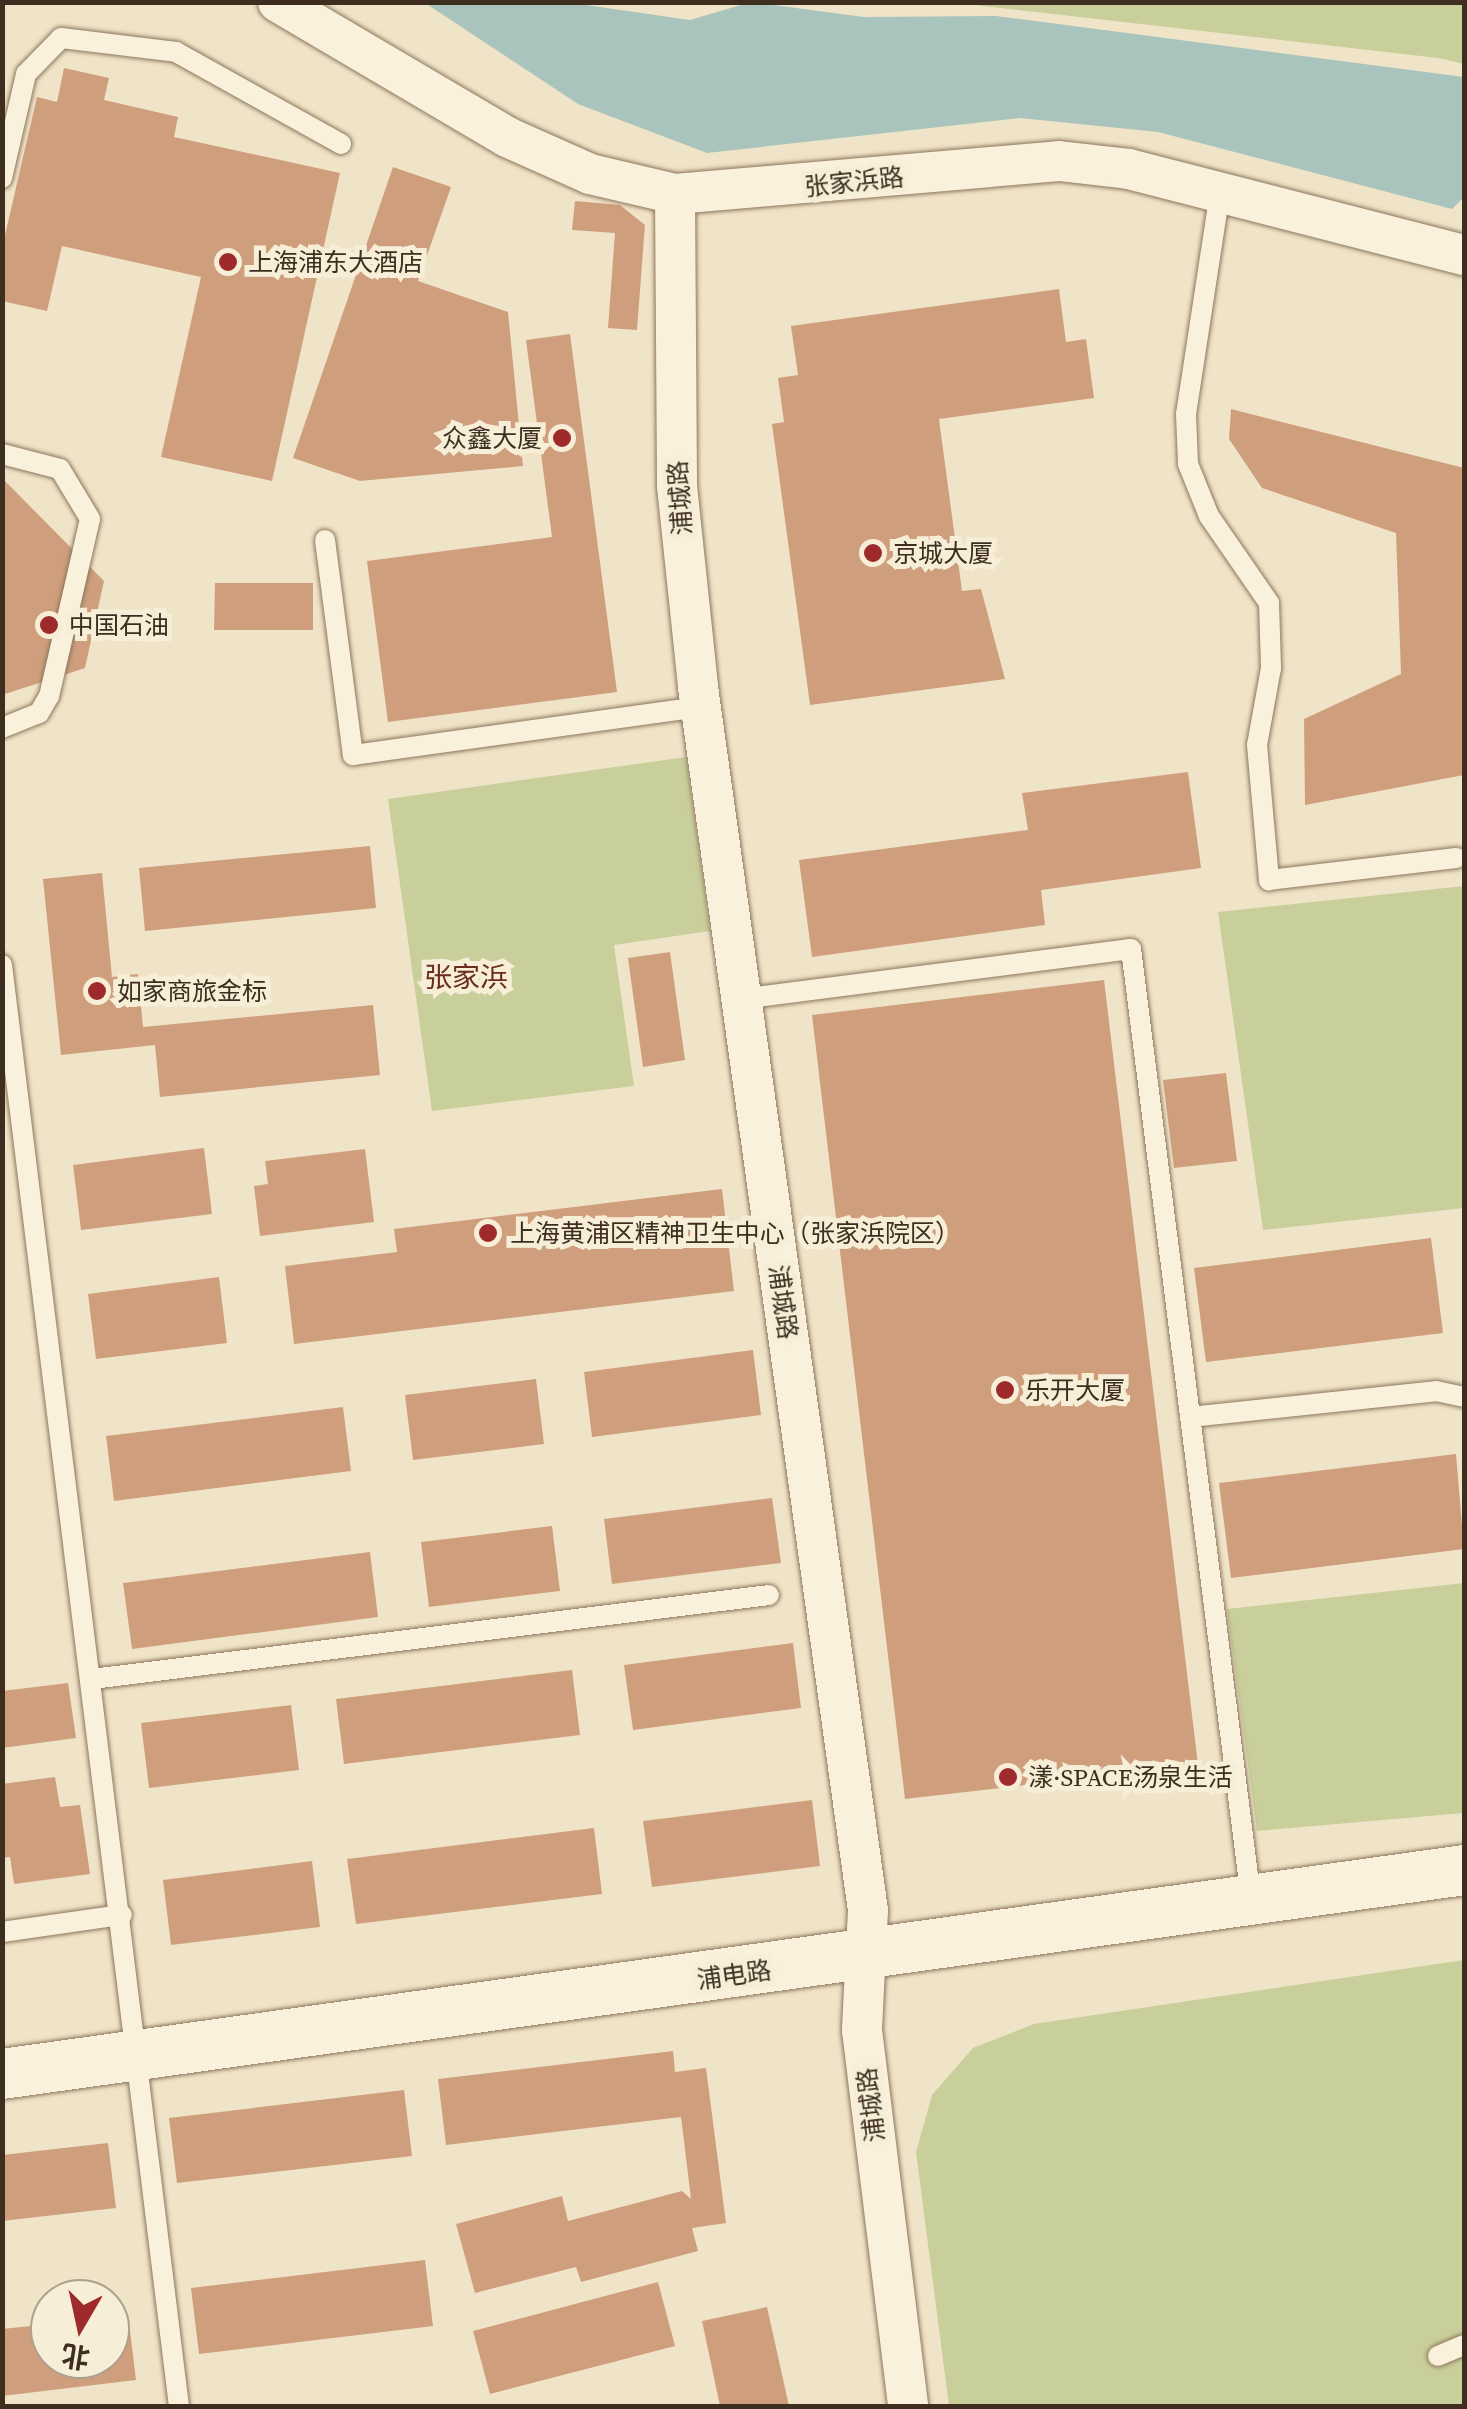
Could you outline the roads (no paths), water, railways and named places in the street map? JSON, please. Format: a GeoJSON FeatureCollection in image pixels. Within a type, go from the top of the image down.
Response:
{"type":"FeatureCollection","features":[{"type":"Feature","properties":{"kind":"street","name":"张家浜路"},"geometry":{"type":"LineString","coordinates":[[278,2],[506,136],[590,174],[674,194],[1059,162],[1220,192],[1464,255]]}},
{"type":"Feature","properties":{"kind":"street","name":"浦城路"},"geometry":{"type":"LineString","coordinates":[[674,194],[677,486],[700,707],[869,1956],[862,2030],[908,2406]]}},
{"type":"Feature","properties":{"kind":"street","name":"浦电路"},"geometry":{"type":"LineString","coordinates":[[2,2074],[1464,1870]]}},
{"type":"Feature","properties":{"kind":"lane"},"geometry":{"type":"LineString","coordinates":[[2,178],[26,74],[36,54],[60,38],[176,52],[341,144]]}},
{"type":"Feature","properties":{"kind":"lane"},"geometry":{"type":"LineString","coordinates":[[1220,192],[1186,414],[1188,464],[1209,516],[1269,603],[1272,668],[1257,746],[1269,880],[1456,858]]}},
{"type":"Feature","properties":{"kind":"lane"},"geometry":{"type":"LineString","coordinates":[[2,454],[60,469],[90,520],[48,696],[39,713],[2,728]]}},
{"type":"Feature","properties":{"kind":"lane"},"geometry":{"type":"LineString","coordinates":[[325,540],[353,754],[700,707]]}},
{"type":"Feature","properties":{"kind":"lane"},"geometry":{"type":"LineString","coordinates":[[741,999],[1131,949],[1252,1901]]}},
{"type":"Feature","properties":{"kind":"lane"},"geometry":{"type":"LineString","coordinates":[[2,965],[122,1915],[179,2406]]}},
{"type":"Feature","properties":{"kind":"lane"},"geometry":{"type":"LineString","coordinates":[[1190,1417],[1436,1391],[1464,1398]]}},
{"type":"Feature","properties":{"kind":"lane"},"geometry":{"type":"LineString","coordinates":[[92,1679],[770,1595]]}},
{"type":"Feature","properties":{"kind":"lane"},"geometry":{"type":"LineString","coordinates":[[2,1932],[122,1915]]}},
{"type":"Feature","properties":{"kind":"lane"},"geometry":{"type":"LineString","coordinates":[[1438,2356],[1464,2345]]}},
{"type":"Feature","properties":{"kind":"water"},"geometry":{"type":"Polygon","coordinates":[[[751,2],[864,17],[996,16],[1464,77],[1464,197],[1452,209],[1158,132],[1020,118],[707,153],[578,104],[425,3],[572,3],[690,20],[751,2]]]}},
{"type":"Feature","properties":{"kind":"place","name":"上海浦东大酒店"},"geometry":{"type":"Point","coordinates":[228,262]}},
{"type":"Feature","properties":{"kind":"place","name":"众鑫大厦"},"geometry":{"type":"Point","coordinates":[562,438]}},
{"type":"Feature","properties":{"kind":"place","name":"京城大厦"},"geometry":{"type":"Point","coordinates":[873,553]}},
{"type":"Feature","properties":{"kind":"place","name":"中国石油"},"geometry":{"type":"Point","coordinates":[49,625]}},
{"type":"Feature","properties":{"kind":"place","name":"如家商旅金标"},"geometry":{"type":"Point","coordinates":[97,991]}},
{"type":"Feature","properties":{"kind":"place","name":"上海黄浦区精神卫生中心（张家浜院区）"},"geometry":{"type":"Point","coordinates":[488,1233]}},
{"type":"Feature","properties":{"kind":"place","name":"乐开大厦"},"geometry":{"type":"Point","coordinates":[1005,1390]}},
{"type":"Feature","properties":{"kind":"place","name":"漾·SPACE汤泉生活"},"geometry":{"type":"Point","coordinates":[1008,1777]}},
{"type":"Feature","properties":{"kind":"district","name":"张家浜"},"geometry":{"type":"Point","coordinates":[466,977]}}]}
